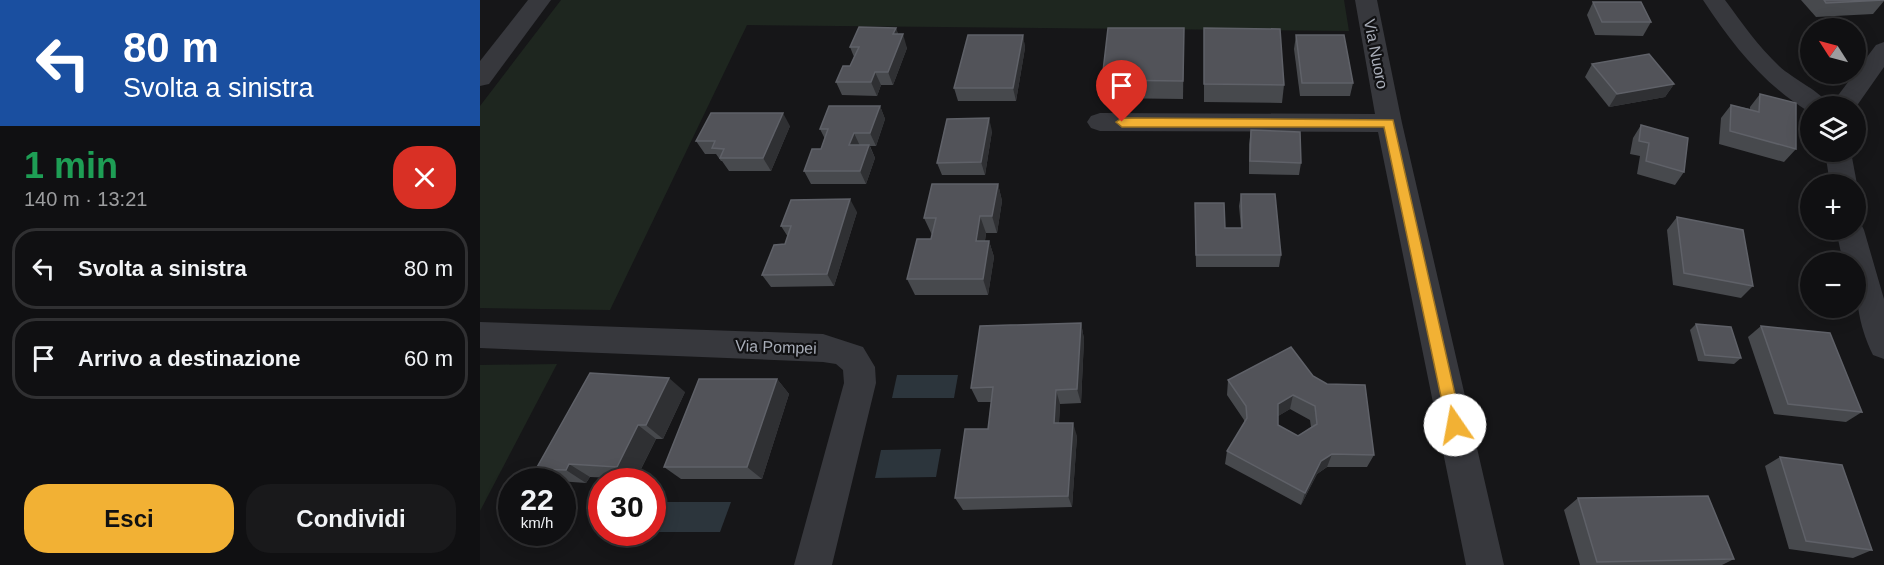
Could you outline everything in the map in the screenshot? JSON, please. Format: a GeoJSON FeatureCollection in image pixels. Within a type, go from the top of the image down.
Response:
{"type":"FeatureCollection","features":[{"type":"Feature","properties":{"kind":"street"},"geometry":{"type":"LineString","coordinates":[[480,78],[540,0]]}},
{"type":"Feature","properties":{"kind":"street","name":"Via Nuoro"},"geometry":{"type":"LineString","coordinates":[[1366,0],[1389,123],[1485,565]]}},
{"type":"Feature","properties":{"kind":"street"},"geometry":{"type":"LineString","coordinates":[[1714,0],[1762,67],[1785,87],[1801,96]]}},
{"type":"Feature","properties":{"kind":"street"},"geometry":{"type":"LineString","coordinates":[[1850,96],[1884,50]]}},
{"type":"Feature","properties":{"kind":"street"},"geometry":{"type":"LineString","coordinates":[[1100,122],[1389,123]]}},
{"type":"Feature","properties":{"kind":"street"},"geometry":{"type":"LineString","coordinates":[[1852,240],[1863,282],[1884,345]]}},
{"type":"Feature","properties":{"kind":"street","name":"Via Pompei"},"geometry":{"type":"LineString","coordinates":[[480,335],[823,348],[855,358],[860,364],[860,383],[813,565]]}},
{"type":"Feature","properties":{"kind":"shaded area"},"geometry":{"type":"Polygon","coordinates":[[[561,0],[1344,0],[1349,31],[747,25],[610,310],[480,308],[480,106],[561,0]]]}},
{"type":"Feature","properties":{"kind":"shaded area"},"geometry":{"type":"Polygon","coordinates":[[[557,364],[503,468],[498,468],[498,477],[480,511],[480,365],[557,364]]]}},
{"type":"Feature","properties":{"kind":"shaded area"},"geometry":{"type":"Polygon","coordinates":[[[897,375],[958,375],[954,398],[892,398],[897,375]]]}},
{"type":"Feature","properties":{"kind":"shaded area"},"geometry":{"type":"Polygon","coordinates":[[[941,449],[936,477],[875,478],[881,450],[941,449]]]}},
{"type":"Feature","properties":{"kind":"shaded area"},"geometry":{"type":"Polygon","coordinates":[[[666,502],[731,502],[720,532],[666,532],[666,502]]]}},
{"type":"Feature","properties":{"kind":"building"},"geometry":{"type":"Polygon","coordinates":[[[1824,0],[1884,0],[1826,3],[1824,0]]]}},
{"type":"Feature","properties":{"kind":"building"},"geometry":{"type":"Polygon","coordinates":[[[1593,2],[1641,2],[1651,22],[1602,22],[1593,2]]]}},
{"type":"Feature","properties":{"kind":"building"},"geometry":{"type":"Polygon","coordinates":[[[859,27],[896,28],[893,34],[903,34],[888,72],[875,72],[871,82],[836,82],[843,66],[850,66],[859,47],[850,47],[859,27]]]}},
{"type":"Feature","properties":{"kind":"building"},"geometry":{"type":"Polygon","coordinates":[[[1108,28],[1184,28],[1183,81],[1102,80],[1108,28]]]}},
{"type":"Feature","properties":{"kind":"building"},"geometry":{"type":"Polygon","coordinates":[[[1204,28],[1280,29],[1284,85],[1204,84],[1204,28]]]}},
{"type":"Feature","properties":{"kind":"building"},"geometry":{"type":"Polygon","coordinates":[[[968,35],[1023,35],[1013,88],[954,88],[968,35]]]}},
{"type":"Feature","properties":{"kind":"building"},"geometry":{"type":"Polygon","coordinates":[[[1296,35],[1344,35],[1353,83],[1302,83],[1296,35]]]}},
{"type":"Feature","properties":{"kind":"building"},"geometry":{"type":"Polygon","coordinates":[[[1649,54],[1674,84],[1617,94],[1592,64],[1649,54]]]}},
{"type":"Feature","properties":{"kind":"building"},"geometry":{"type":"Polygon","coordinates":[[[1760,94],[1796,103],[1796,149],[1730,131],[1731,105],[1759,112],[1760,94]]]}},
{"type":"Feature","properties":{"kind":"building"},"geometry":{"type":"Polygon","coordinates":[[[829,106],[880,106],[870,133],[854,133],[849,145],[869,145],[860,171],[804,171],[812,149],[821,149],[828,129],[820,129],[829,106]]]}},
{"type":"Feature","properties":{"kind":"building"},"geometry":{"type":"Polygon","coordinates":[[[711,113],[783,113],[763,158],[720,158],[724,149],[712,148],[715,141],[696,141],[711,113]]]}},
{"type":"Feature","properties":{"kind":"building"},"geometry":{"type":"Polygon","coordinates":[[[989,118],[981,162],[937,163],[947,119],[989,118]]]}},
{"type":"Feature","properties":{"kind":"building"},"geometry":{"type":"Polygon","coordinates":[[[1641,125],[1688,138],[1684,172],[1646,161],[1649,143],[1639,141],[1641,125]]]}},
{"type":"Feature","properties":{"kind":"building"},"geometry":{"type":"Polygon","coordinates":[[[1251,130],[1300,132],[1301,163],[1250,161],[1251,130]]]}},
{"type":"Feature","properties":{"kind":"building"},"geometry":{"type":"Polygon","coordinates":[[[932,184],[998,184],[992,216],[980,216],[976,241],[989,241],[983,279],[907,279],[917,239],[931,239],[936,218],[924,218],[932,184]]]}},
{"type":"Feature","properties":{"kind":"building"},"geometry":{"type":"Polygon","coordinates":[[[1241,194],[1275,194],[1281,255],[1196,255],[1195,203],[1224,203],[1225,228],[1242,228],[1241,194]]]}},
{"type":"Feature","properties":{"kind":"building"},"geometry":{"type":"Polygon","coordinates":[[[850,199],[827,274],[762,275],[774,245],[785,244],[791,226],[781,226],[791,200],[850,199]]]}},
{"type":"Feature","properties":{"kind":"building"},"geometry":{"type":"Polygon","coordinates":[[[1677,217],[1743,230],[1753,286],[1684,273],[1677,217]]]}},
{"type":"Feature","properties":{"kind":"building"},"geometry":{"type":"Polygon","coordinates":[[[1081,323],[1077,389],[1056,390],[1054,423],[1073,423],[1068,496],[955,498],[965,429],[988,429],[993,387],[971,388],[980,326],[1081,323]]]}},
{"type":"Feature","properties":{"kind":"building"},"geometry":{"type":"Polygon","coordinates":[[[1696,324],[1731,327],[1741,358],[1705,355],[1696,324]]]}},
{"type":"Feature","properties":{"kind":"building"},"geometry":{"type":"Polygon","coordinates":[[[1761,326],[1830,333],[1862,412],[1788,404],[1761,326]]]}},
{"type":"Feature","properties":{"kind":"building"},"geometry":{"type":"Polygon","coordinates":[[[1291,347],[1313,376],[1327,384],[1365,385],[1374,455],[1332,454],[1321,461],[1305,493],[1227,451],[1247,418],[1246,406],[1228,380],[1291,347]],[[1293,395],[1278,404],[1278,425],[1298,436],[1317,424],[1315,406],[1293,395]]]}},
{"type":"Feature","properties":{"kind":"building"},"geometry":{"type":"Polygon","coordinates":[[[590,373],[669,378],[646,425],[638,425],[617,467],[569,464],[567,468],[537,468],[590,373]]]}},
{"type":"Feature","properties":{"kind":"building"},"geometry":{"type":"Polygon","coordinates":[[[699,379],[777,379],[747,467],[664,467],[699,379]]]}},
{"type":"Feature","properties":{"kind":"building"},"geometry":{"type":"Polygon","coordinates":[[[1780,457],[1842,465],[1872,550],[1806,541],[1780,457]]]}},
{"type":"Feature","properties":{"kind":"building"},"geometry":{"type":"Polygon","coordinates":[[[1708,496],[1734,559],[1597,562],[1578,498],[1708,496]]]}},
{"type":"Feature","properties":{"kind":"route"},"geometry":{"type":"LineString","coordinates":[[1122,122],[1389,123],[1455,425]]}}]}
